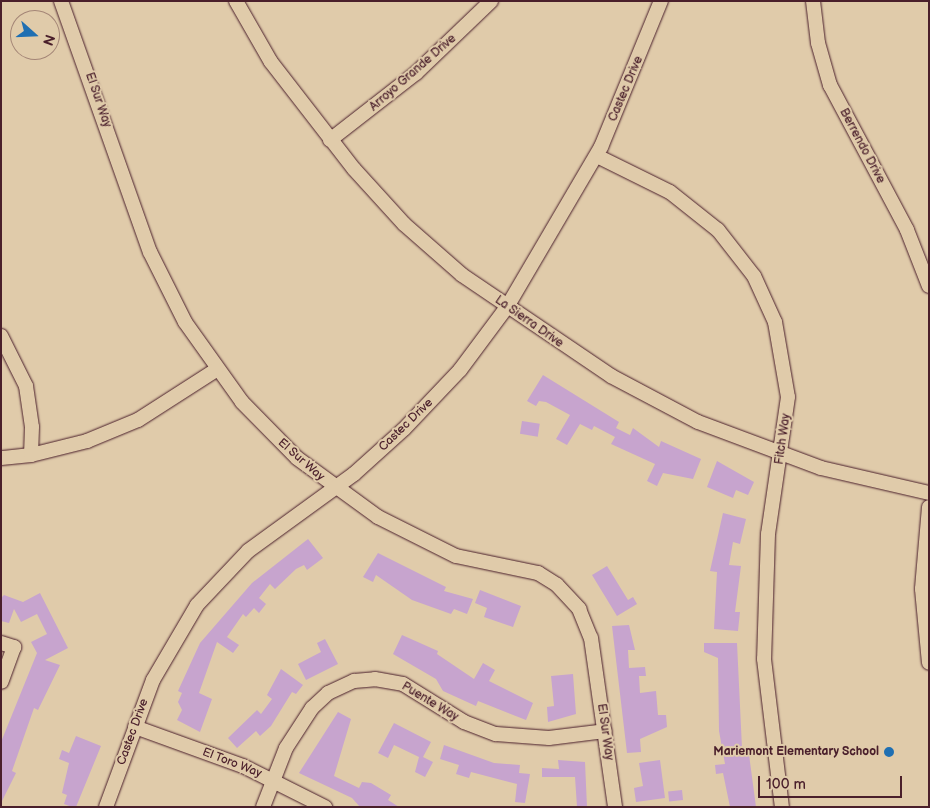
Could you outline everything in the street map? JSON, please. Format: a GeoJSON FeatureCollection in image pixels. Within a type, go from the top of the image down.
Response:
{"type":"FeatureCollection","features":[{"type":"Feature","properties":{"kind":"street","name":"El Sur Way"},"geometry":{"type":"LineString","coordinates":[[61,1],[150,252],[185,322],[216,370],[268,431],[335,488],[429,545],[471,561],[522,568],[558,585],[579,609],[589,631],[615,807]]}},
{"type":"Feature","properties":{"kind":"street","name":"La Sierra Drive"},"geometry":{"type":"LineString","coordinates":[[236,1],[271,62],[330,140],[404,224],[508,307],[654,400],[781,455],[929,493]]}},
{"type":"Feature","properties":{"kind":"street","name":"Arroyo Grande Drive"},"geometry":{"type":"LineString","coordinates":[[330,140],[416,73],[490,1]]}},
{"type":"Feature","properties":{"kind":"street","name":"Castec Drive"},"geometry":{"type":"LineString","coordinates":[[106,807],[135,726],[163,658],[212,586],[261,540],[335,488],[433,400],[508,307],[596,156],[661,1]]}},
{"type":"Feature","properties":{"kind":"street","name":"Berrendo Drive"},"geometry":{"type":"LineString","coordinates":[[813,1],[818,43],[830,85],[907,230],[929,286]]}},
{"type":"Feature","properties":{"kind":"street","name":"Fitch Way"},"geometry":{"type":"LineString","coordinates":[[596,156],[663,188],[699,212],[754,276],[775,322],[786,372],[781,455],[768,534],[764,612],[767,700],[782,807]]}},
{"type":"Feature","properties":{"kind":"street"},"geometry":{"type":"LineString","coordinates":[[1,336],[26,386],[32,454]]}},
{"type":"Feature","properties":{"kind":"street"},"geometry":{"type":"LineString","coordinates":[[1,458],[32,454],[87,441],[138,420],[216,370]]}},
{"type":"Feature","properties":{"kind":"street"},"geometry":{"type":"LineString","coordinates":[[928,663],[922,589],[929,508]]}},
{"type":"Feature","properties":{"kind":"street"},"geometry":{"type":"LineString","coordinates":[[1,643],[14,647],[1,682]]}},
{"type":"Feature","properties":{"kind":"street","name":"Puente Way"},"geometry":{"type":"LineString","coordinates":[[262,807],[273,779],[312,708],[328,693],[360,680],[402,684],[464,722],[496,734],[549,738],[605,731]]}},
{"type":"Feature","properties":{"kind":"street","name":"El Toro Way"},"geometry":{"type":"LineString","coordinates":[[135,726],[273,779],[325,807]]}},
{"type":"Feature","properties":{"kind":"building"},"geometry":{"type":"Polygon","coordinates":[[[543,375],[619,422],[616,428],[630,435],[633,428],[659,447],[661,441],[701,459],[693,479],[663,473],[657,486],[647,481],[655,464],[611,444],[615,437],[594,426],[592,430],[580,424],[567,445],[556,439],[570,415],[546,402],[539,401],[536,406],[527,401],[543,375]]]}},
{"type":"Feature","properties":{"kind":"building"},"geometry":{"type":"Polygon","coordinates":[[[522,421],[540,424],[538,437],[520,434],[522,421]]]}},
{"type":"Feature","properties":{"kind":"building"},"geometry":{"type":"Polygon","coordinates":[[[717,461],[754,482],[748,495],[736,490],[733,498],[707,487],[717,461]]]}},
{"type":"Feature","properties":{"kind":"building"},"geometry":{"type":"Polygon","coordinates":[[[723,513],[746,519],[740,544],[733,542],[729,565],[741,566],[735,612],[740,612],[738,631],[714,629],[717,572],[710,571],[723,513]]]}},
{"type":"Feature","properties":{"kind":"building"},"geometry":{"type":"Polygon","coordinates":[[[308,539],[323,558],[307,570],[304,565],[296,569],[275,589],[270,584],[259,598],[266,604],[259,613],[254,608],[246,617],[243,614],[227,637],[239,645],[233,653],[217,642],[199,693],[212,699],[200,732],[177,720],[182,710],[178,702],[182,693],[178,691],[200,643],[252,583],[308,539]]]}},
{"type":"Feature","properties":{"kind":"building"},"geometry":{"type":"Polygon","coordinates":[[[378,553],[446,587],[444,591],[473,599],[467,614],[454,609],[451,614],[412,600],[376,575],[373,582],[363,577],[378,553]]]}},
{"type":"Feature","properties":{"kind":"building"},"geometry":{"type":"Polygon","coordinates":[[[607,566],[628,600],[633,597],[637,604],[617,616],[592,575],[607,566]]]}},
{"type":"Feature","properties":{"kind":"building"},"geometry":{"type":"Polygon","coordinates":[[[480,590],[521,606],[513,627],[484,617],[487,608],[475,603],[480,590]]]}},
{"type":"Feature","properties":{"kind":"building"},"geometry":{"type":"Polygon","coordinates":[[[40,593],[68,648],[45,660],[60,665],[38,710],[34,708],[12,771],[16,773],[1,803],[1,742],[37,653],[31,642],[47,634],[37,614],[21,622],[14,609],[9,623],[1,621],[1,598],[4,595],[23,602],[40,593]]]}},
{"type":"Feature","properties":{"kind":"building"},"geometry":{"type":"Polygon","coordinates":[[[629,625],[635,650],[628,650],[629,668],[645,667],[646,676],[639,676],[640,693],[656,691],[658,715],[666,715],[667,727],[640,739],[641,752],[627,753],[612,626],[629,625]]]}},
{"type":"Feature","properties":{"kind":"building"},"geometry":{"type":"Polygon","coordinates":[[[402,635],[438,651],[437,654],[474,679],[483,663],[495,670],[489,681],[533,703],[526,720],[478,701],[476,706],[443,691],[436,679],[393,654],[402,635]]]}},
{"type":"Feature","properties":{"kind":"building"},"geometry":{"type":"Polygon","coordinates":[[[325,639],[338,664],[306,680],[298,664],[321,652],[317,643],[325,639]]]}},
{"type":"Feature","properties":{"kind":"building"},"geometry":{"type":"Polygon","coordinates":[[[704,643],[737,643],[742,748],[748,747],[756,807],[730,807],[723,773],[716,774],[715,765],[725,764],[719,731],[718,658],[704,652],[704,643]]]}},
{"type":"Feature","properties":{"kind":"building"},"geometry":{"type":"Polygon","coordinates":[[[281,669],[303,685],[296,694],[292,692],[271,726],[260,736],[256,731],[237,748],[228,738],[257,710],[261,714],[272,699],[267,695],[281,669]]]}},
{"type":"Feature","properties":{"kind":"building"},"geometry":{"type":"Polygon","coordinates":[[[573,674],[576,714],[548,722],[547,707],[554,706],[551,676],[573,674]]]}},
{"type":"Feature","properties":{"kind":"building"},"geometry":{"type":"Polygon","coordinates":[[[338,712],[351,719],[334,776],[359,788],[362,782],[371,783],[391,795],[388,800],[399,807],[360,807],[352,798],[299,773],[338,712]]]}},
{"type":"Feature","properties":{"kind":"building"},"geometry":{"type":"Polygon","coordinates":[[[394,723],[431,742],[423,757],[433,762],[425,777],[415,772],[419,757],[394,745],[388,758],[378,753],[394,723]]]}},
{"type":"Feature","properties":{"kind":"building"},"geometry":{"type":"Polygon","coordinates":[[[76,736],[101,746],[76,807],[72,807],[64,804],[67,795],[62,793],[69,763],[59,759],[62,750],[69,753],[76,736]]]}},
{"type":"Feature","properties":{"kind":"building"},"geometry":{"type":"Polygon","coordinates":[[[444,745],[494,763],[520,765],[519,773],[530,774],[525,803],[515,802],[517,784],[471,772],[469,778],[456,774],[459,765],[440,759],[444,745]]]}},
{"type":"Feature","properties":{"kind":"building"},"geometry":{"type":"Polygon","coordinates":[[[558,760],[585,762],[587,807],[577,807],[575,777],[542,777],[542,768],[559,769],[558,760]]]}},
{"type":"Feature","properties":{"kind":"building"},"geometry":{"type":"Polygon","coordinates":[[[660,760],[665,798],[636,802],[634,788],[643,786],[639,763],[660,760]]]}},
{"type":"Feature","properties":{"kind":"building"},"geometry":{"type":"Polygon","coordinates":[[[682,790],[683,800],[669,801],[668,791],[682,790]]]}},
{"type":"Feature","properties":{"kind":"place","name":"Mariemont Elementary School"},"geometry":{"type":"Point","coordinates":[889,752]}}]}
